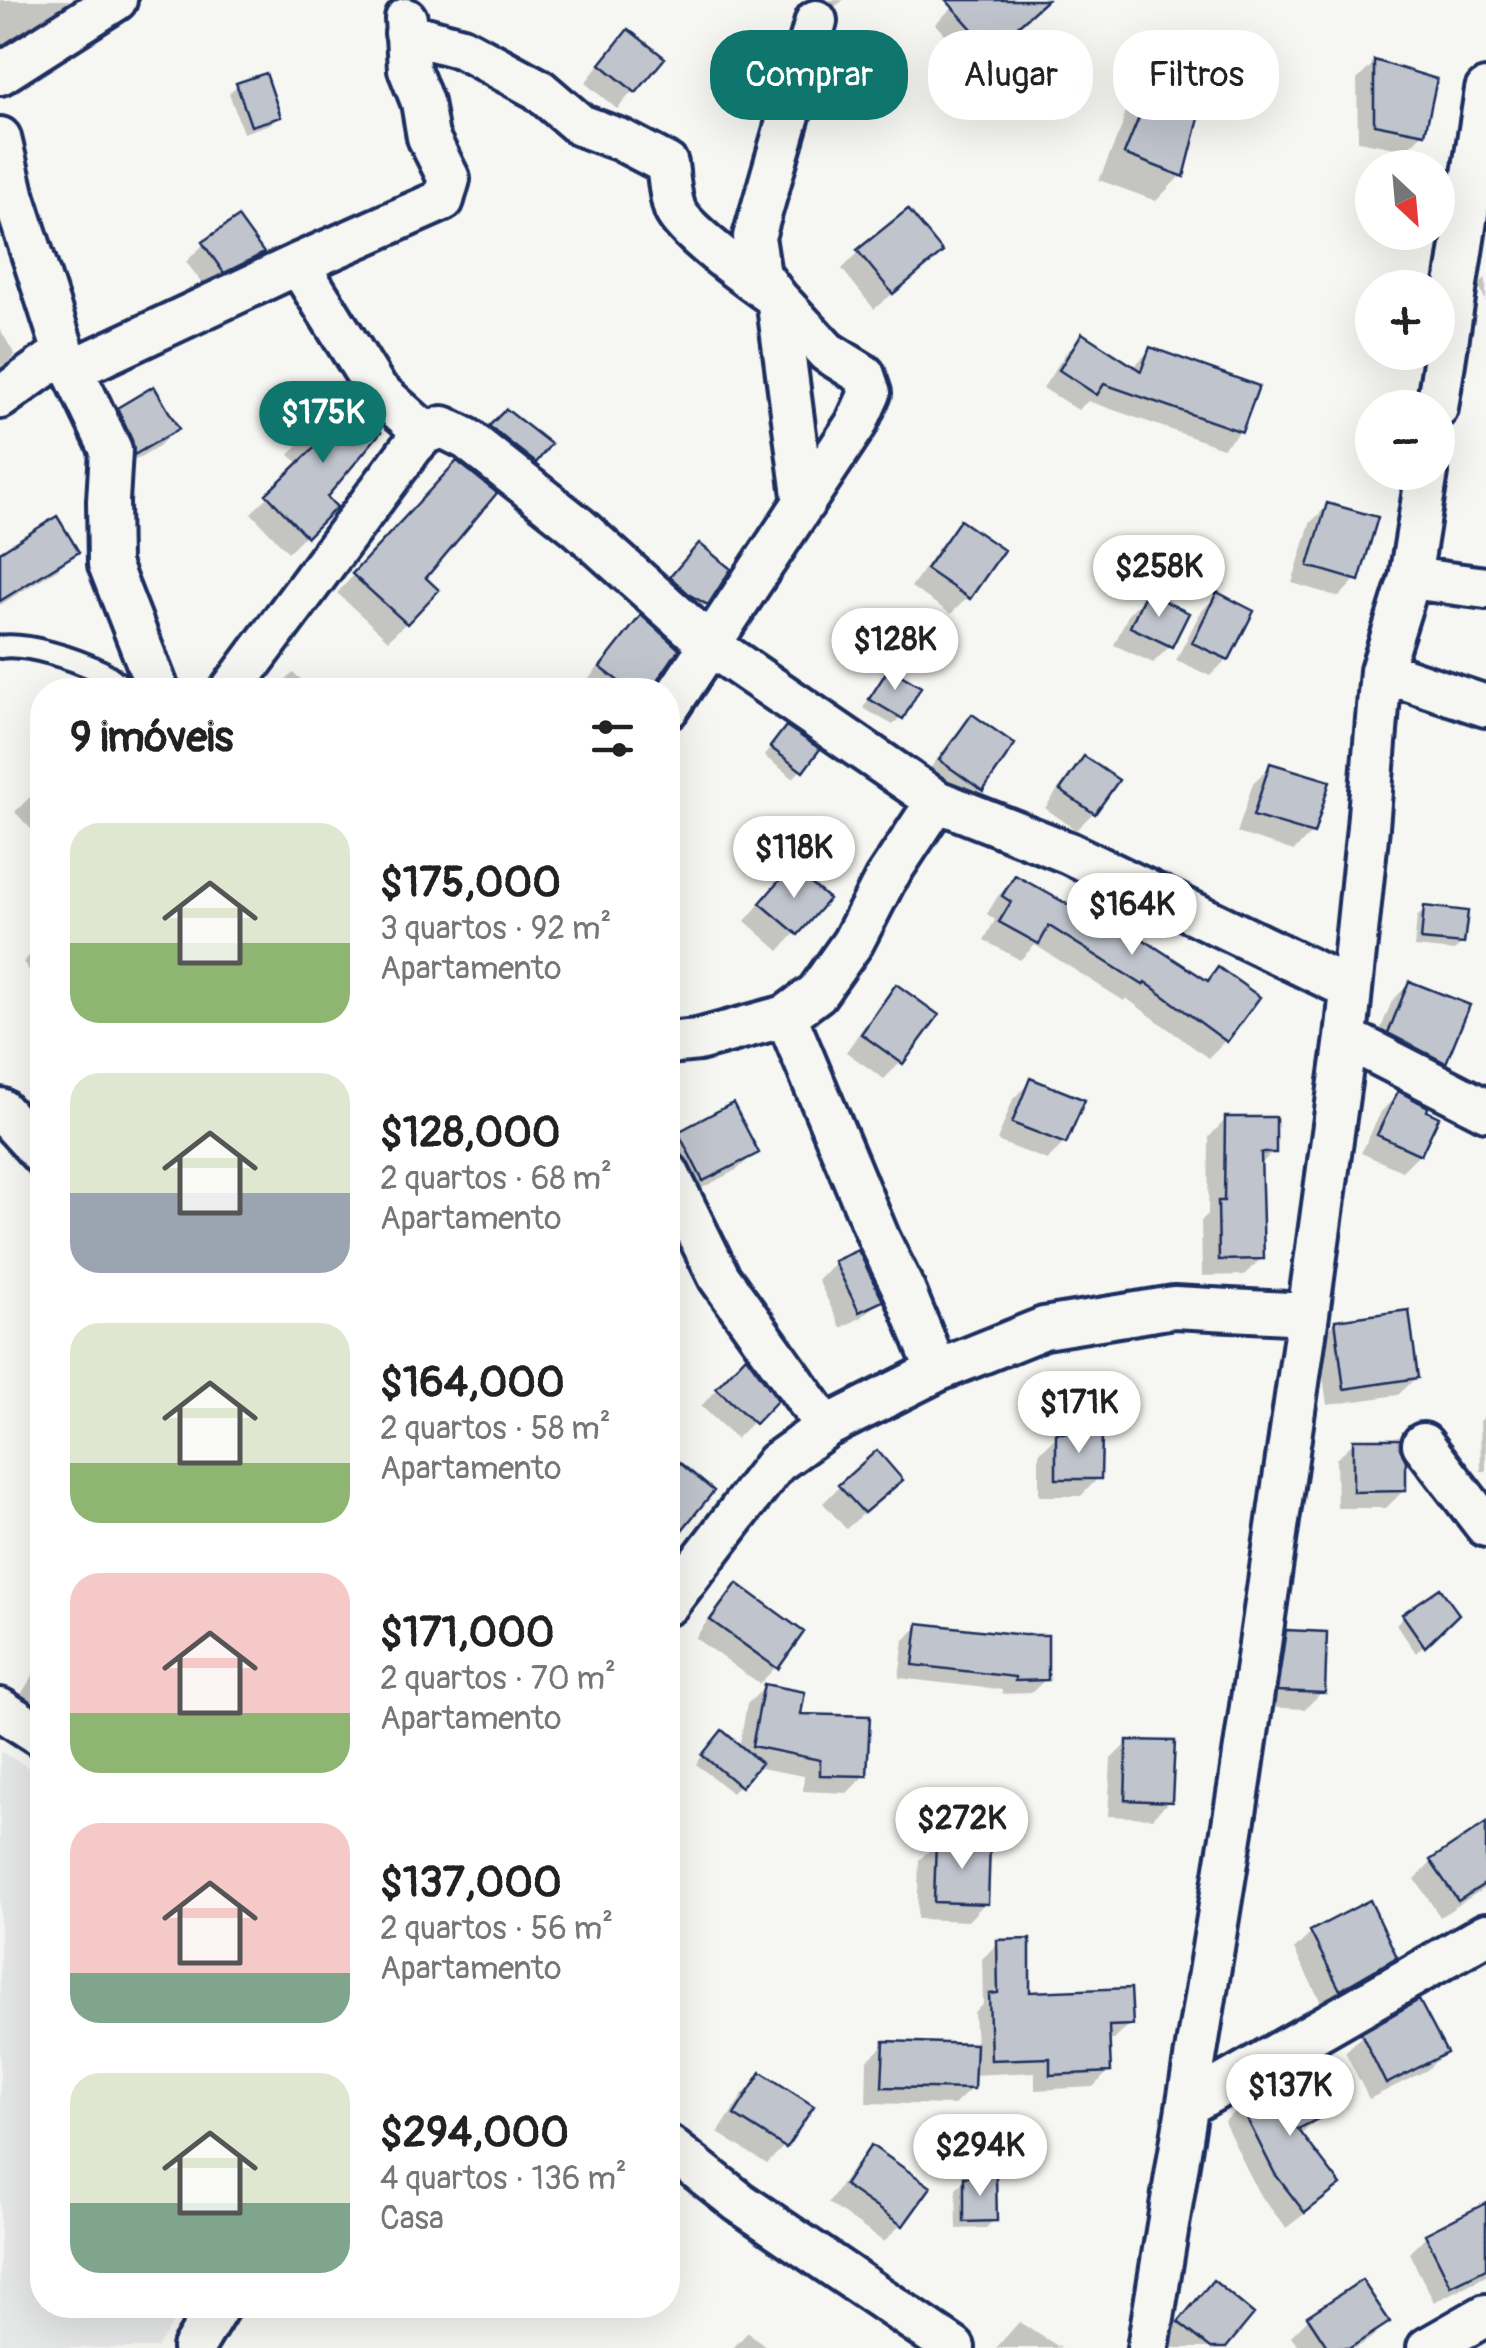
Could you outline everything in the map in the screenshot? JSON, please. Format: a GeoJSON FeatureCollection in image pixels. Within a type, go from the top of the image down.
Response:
{"type":"FeatureCollection","features":[{"type":"Feature","properties":{"kind":"street"},"geometry":{"type":"LineString","coordinates":[[0,74],[116,0]]}},
{"type":"Feature","properties":{"kind":"street"},"geometry":{"type":"LineString","coordinates":[[0,398],[68,361],[443,200],[449,179],[428,137],[422,102],[409,69],[405,13]]}},
{"type":"Feature","properties":{"kind":"street"},"geometry":{"type":"LineString","coordinates":[[405,13],[538,89],[580,126],[621,140],[667,164],[676,212],[696,234],[776,298],[804,503]]}},
{"type":"Feature","properties":{"kind":"street"},"geometry":{"type":"LineString","coordinates":[[680,690],[856,424],[870,393],[864,375],[828,352],[776,298],[760,275],[754,237],[816,21]]}},
{"type":"Feature","properties":{"kind":"street"},"geometry":{"type":"LineString","coordinates":[[1439,390],[1486,90]]}},
{"type":"Feature","properties":{"kind":"street"},"geometry":{"type":"LineString","coordinates":[[0,138],[14,198],[68,361],[111,450],[108,564],[153,678]]}},
{"type":"Feature","properties":{"kind":"street"},"geometry":{"type":"LineString","coordinates":[[298,264],[376,389],[426,433]]}},
{"type":"Feature","properties":{"kind":"street"},"geometry":{"type":"LineString","coordinates":[[240,678],[400,462],[426,433],[443,427],[467,438],[577,526],[710,645],[938,801],[1069,853],[1351,989]]}},
{"type":"Feature","properties":{"kind":"street"},"geometry":{"type":"LineString","coordinates":[[1148,2348],[1242,1763],[1308,1314],[1346,1038],[1382,671],[1410,578],[1423,490]]}},
{"type":"Feature","properties":{"kind":"street"},"geometry":{"type":"LineString","coordinates":[[1410,578],[1486,588]]}},
{"type":"Feature","properties":{"kind":"street"},"geometry":{"type":"LineString","coordinates":[[1382,671],[1486,706]]}},
{"type":"Feature","properties":{"kind":"street"},"geometry":{"type":"LineString","coordinates":[[680,1042],[786,1016],[817,994],[938,801]]}},
{"type":"Feature","properties":{"kind":"street"},"geometry":{"type":"LineString","coordinates":[[786,1016],[936,1370]]}},
{"type":"Feature","properties":{"kind":"street"},"geometry":{"type":"LineString","coordinates":[[1346,1038],[1486,1110]]}},
{"type":"Feature","properties":{"kind":"street"},"geometry":{"type":"LineString","coordinates":[[0,1108],[30,1142]]}},
{"type":"Feature","properties":{"kind":"street"},"geometry":{"type":"LineString","coordinates":[[680,1197],[719,1277],[826,1427]]}},
{"type":"Feature","properties":{"kind":"street"},"geometry":{"type":"LineString","coordinates":[[680,1588],[776,1463],[826,1427],[936,1370],[1044,1328],[1174,1307],[1308,1314]]}},
{"type":"Feature","properties":{"kind":"street"},"geometry":{"type":"LineString","coordinates":[[1423,1444],[1486,1526]]}},
{"type":"Feature","properties":{"kind":"street"},"geometry":{"type":"LineString","coordinates":[[0,1710],[30,1729]]}},
{"type":"Feature","properties":{"kind":"street"},"geometry":{"type":"LineString","coordinates":[[1188,2104],[1486,1934]]}},
{"type":"Feature","properties":{"kind":"street"},"geometry":{"type":"LineString","coordinates":[[680,2155],[740,2202],[953,2348]]}},
{"type":"Feature","properties":{"kind":"street"},"geometry":{"type":"LineString","coordinates":[[1428,2348],[1486,2314]]}},
{"type":"Feature","properties":{"kind":"street"},"geometry":{"type":"LineString","coordinates":[[194,2348],[212,2318]]}},
{"type":"Feature","properties":{"kind":"lane"},"geometry":{"type":"LineString","coordinates":[[0,647],[46,652],[89,666],[111,678]]}},
{"type":"Feature","properties":{"kind":"shaded area"},"geometry":{"type":"Polygon","coordinates":[[[0,1751],[30,1769],[30,2318],[176,2318],[157,2348],[0,2348],[0,1751]]]}},
{"type":"Feature","properties":{"kind":"building"},"geometry":{"type":"Polygon","coordinates":[[[946,0],[1047,0],[1013,30],[973,30],[946,0]]]}},
{"type":"Feature","properties":{"kind":"building"},"geometry":{"type":"Polygon","coordinates":[[[628,29],[665,58],[636,93],[600,64],[628,29]]]}},
{"type":"Feature","properties":{"kind":"building"},"geometry":{"type":"Polygon","coordinates":[[[1374,60],[1437,79],[1425,134],[1374,124],[1374,60]]]}},
{"type":"Feature","properties":{"kind":"building"},"geometry":{"type":"Polygon","coordinates":[[[266,73],[281,117],[251,126],[236,83],[266,73]]]}},
{"type":"Feature","properties":{"kind":"building"},"geometry":{"type":"Polygon","coordinates":[[[1138,120],[1199,120],[1184,177],[1124,154],[1138,120]]]}},
{"type":"Feature","properties":{"kind":"building"},"geometry":{"type":"Polygon","coordinates":[[[908,209],[943,252],[893,294],[857,250],[908,209]]]}},
{"type":"Feature","properties":{"kind":"building"},"geometry":{"type":"Polygon","coordinates":[[[238,217],[264,253],[224,273],[202,242],[238,217]]]}},
{"type":"Feature","properties":{"kind":"building"},"geometry":{"type":"Polygon","coordinates":[[[1082,333],[1141,371],[1150,347],[1259,386],[1242,432],[1104,384],[1097,395],[1059,370],[1082,333]]]}},
{"type":"Feature","properties":{"kind":"building"},"geometry":{"type":"Polygon","coordinates":[[[154,386],[179,429],[134,455],[132,440],[117,408],[154,386]]]}},
{"type":"Feature","properties":{"kind":"building"},"geometry":{"type":"Polygon","coordinates":[[[338,397],[381,432],[327,497],[337,507],[307,537],[266,494],[316,446],[305,437],[338,397]]]}},
{"type":"Feature","properties":{"kind":"building"},"geometry":{"type":"Polygon","coordinates":[[[506,409],[551,444],[536,463],[489,426],[506,409]]]}},
{"type":"Feature","properties":{"kind":"building"},"geometry":{"type":"Polygon","coordinates":[[[457,461],[497,493],[426,578],[439,590],[407,624],[352,574],[457,461]]]}},
{"type":"Feature","properties":{"kind":"building"},"geometry":{"type":"Polygon","coordinates":[[[1327,503],[1378,517],[1359,581],[1308,566],[1327,503]]]}},
{"type":"Feature","properties":{"kind":"building"},"geometry":{"type":"Polygon","coordinates":[[[57,516],[79,552],[0,601],[0,552],[57,516]]]}},
{"type":"Feature","properties":{"kind":"building"},"geometry":{"type":"Polygon","coordinates":[[[960,520],[1004,550],[970,599],[926,569],[960,520]]]}},
{"type":"Feature","properties":{"kind":"building"},"geometry":{"type":"Polygon","coordinates":[[[699,543],[731,569],[708,605],[670,577],[699,543]]]}},
{"type":"Feature","properties":{"kind":"building"},"geometry":{"type":"Polygon","coordinates":[[[1146,592],[1189,613],[1172,647],[1130,627],[1146,592]]]}},
{"type":"Feature","properties":{"kind":"building"},"geometry":{"type":"Polygon","coordinates":[[[1217,592],[1254,611],[1229,660],[1192,643],[1217,592]]]}},
{"type":"Feature","properties":{"kind":"building"},"geometry":{"type":"Polygon","coordinates":[[[641,615],[679,649],[659,678],[614,678],[600,667],[641,615]]]}},
{"type":"Feature","properties":{"kind":"building"},"geometry":{"type":"Polygon","coordinates":[[[889,668],[921,687],[903,719],[869,699],[889,668]]]}},
{"type":"Feature","properties":{"kind":"building"},"geometry":{"type":"Polygon","coordinates":[[[972,714],[1015,744],[983,791],[939,760],[972,714]]]}},
{"type":"Feature","properties":{"kind":"building"},"geometry":{"type":"Polygon","coordinates":[[[786,726],[820,749],[803,772],[770,747],[786,726]]]}},
{"type":"Feature","properties":{"kind":"building"},"geometry":{"type":"Polygon","coordinates":[[[1084,756],[1119,780],[1095,814],[1060,790],[1084,756]]]}},
{"type":"Feature","properties":{"kind":"building"},"geometry":{"type":"Polygon","coordinates":[[[1270,763],[1330,781],[1314,834],[1253,816],[1270,763]]]}},
{"type":"Feature","properties":{"kind":"building"},"geometry":{"type":"Polygon","coordinates":[[[791,867],[829,899],[798,935],[760,903],[791,867]]]}},
{"type":"Feature","properties":{"kind":"building"},"geometry":{"type":"Polygon","coordinates":[[[1015,875],[1105,925],[1110,918],[1208,981],[1218,967],[1260,997],[1227,1042],[1145,982],[1143,985],[1049,926],[1039,944],[999,922],[1011,902],[1002,896],[1015,875]]]}},
{"type":"Feature","properties":{"kind":"building"},"geometry":{"type":"Polygon","coordinates":[[[1424,906],[1468,911],[1464,944],[1421,940],[1424,906]]]}},
{"type":"Feature","properties":{"kind":"building"},"geometry":{"type":"Polygon","coordinates":[[[1409,981],[1470,1005],[1446,1063],[1388,1033],[1409,981]]]}},
{"type":"Feature","properties":{"kind":"building"},"geometry":{"type":"Polygon","coordinates":[[[896,984],[939,1015],[903,1064],[861,1034],[896,984]]]}},
{"type":"Feature","properties":{"kind":"building"},"geometry":{"type":"Polygon","coordinates":[[[1030,1078],[1085,1100],[1066,1144],[1012,1123],[1030,1078]]]}},
{"type":"Feature","properties":{"kind":"building"},"geometry":{"type":"Polygon","coordinates":[[[1398,1091],[1439,1117],[1421,1155],[1377,1135],[1398,1091]]]}},
{"type":"Feature","properties":{"kind":"building"},"geometry":{"type":"Polygon","coordinates":[[[733,1103],[759,1153],[703,1181],[680,1131],[733,1103]]]}},
{"type":"Feature","properties":{"kind":"building"},"geometry":{"type":"Polygon","coordinates":[[[1225,1117],[1276,1117],[1276,1153],[1261,1153],[1264,1259],[1219,1260],[1218,1201],[1224,1201],[1225,1117]]]}},
{"type":"Feature","properties":{"kind":"building"},"geometry":{"type":"Polygon","coordinates":[[[858,1250],[883,1301],[859,1312],[834,1261],[858,1250]]]}},
{"type":"Feature","properties":{"kind":"building"},"geometry":{"type":"Polygon","coordinates":[[[1409,1310],[1418,1378],[1344,1389],[1335,1320],[1409,1310]]]}},
{"type":"Feature","properties":{"kind":"building"},"geometry":{"type":"Polygon","coordinates":[[[746,1356],[778,1400],[755,1424],[716,1388],[746,1356]]]}},
{"type":"Feature","properties":{"kind":"building"},"geometry":{"type":"Polygon","coordinates":[[[1056,1433],[1102,1433],[1101,1479],[1056,1479],[1056,1433]]]}},
{"type":"Feature","properties":{"kind":"building"},"geometry":{"type":"Polygon","coordinates":[[[1353,1439],[1400,1439],[1406,1461],[1406,1491],[1353,1492],[1353,1439]]]}},
{"type":"Feature","properties":{"kind":"building"},"geometry":{"type":"Polygon","coordinates":[[[877,1450],[903,1480],[864,1513],[838,1485],[877,1450]]]}},
{"type":"Feature","properties":{"kind":"building"},"geometry":{"type":"Polygon","coordinates":[[[680,1463],[714,1491],[680,1532],[680,1463]]]}},
{"type":"Feature","properties":{"kind":"building"},"geometry":{"type":"Polygon","coordinates":[[[737,1583],[804,1632],[778,1669],[710,1620],[737,1583]]]}},
{"type":"Feature","properties":{"kind":"building"},"geometry":{"type":"Polygon","coordinates":[[[1440,1588],[1459,1614],[1425,1647],[1402,1614],[1440,1588]]]}},
{"type":"Feature","properties":{"kind":"building"},"geometry":{"type":"Polygon","coordinates":[[[918,1623],[1048,1635],[1048,1680],[1015,1681],[1015,1677],[913,1665],[918,1623]]]}},
{"type":"Feature","properties":{"kind":"building"},"geometry":{"type":"Polygon","coordinates":[[[1286,1630],[1327,1632],[1325,1693],[1277,1691],[1286,1630]]]}},
{"type":"Feature","properties":{"kind":"building"},"geometry":{"type":"Polygon","coordinates":[[[764,1684],[805,1692],[801,1714],[870,1716],[867,1776],[820,1775],[820,1760],[752,1746],[764,1684]]]}},
{"type":"Feature","properties":{"kind":"building"},"geometry":{"type":"Polygon","coordinates":[[[722,1730],[761,1763],[741,1787],[702,1755],[722,1730]]]}},
{"type":"Feature","properties":{"kind":"building"},"geometry":{"type":"Polygon","coordinates":[[[1127,1740],[1175,1741],[1172,1802],[1125,1800],[1127,1740]]]}},
{"type":"Feature","properties":{"kind":"building"},"geometry":{"type":"Polygon","coordinates":[[[1486,1823],[1486,1883],[1458,1901],[1430,1860],[1486,1823]]]}},
{"type":"Feature","properties":{"kind":"building"},"geometry":{"type":"Polygon","coordinates":[[[936,1840],[990,1844],[988,1904],[934,1902],[936,1840]]]}},
{"type":"Feature","properties":{"kind":"building"},"geometry":{"type":"Polygon","coordinates":[[[1370,1900],[1397,1957],[1340,1990],[1310,1931],[1370,1900]]]}},
{"type":"Feature","properties":{"kind":"building"},"geometry":{"type":"Polygon","coordinates":[[[1030,1939],[1030,1992],[1131,1988],[1133,2025],[1109,2026],[1111,2072],[1050,2075],[1050,2058],[991,2060],[989,1994],[998,1993],[997,1940],[1030,1939]]]}},
{"type":"Feature","properties":{"kind":"building"},"geometry":{"type":"Polygon","coordinates":[[[1419,2000],[1447,2053],[1386,2084],[1361,2033],[1419,2000]]]}},
{"type":"Feature","properties":{"kind":"building"},"geometry":{"type":"Polygon","coordinates":[[[884,2041],[976,2044],[974,2089],[882,2087],[884,2041]]]}},
{"type":"Feature","properties":{"kind":"building"},"geometry":{"type":"Polygon","coordinates":[[[1298,2070],[1322,2117],[1298,2129],[1341,2185],[1305,2213],[1275,2174],[1239,2103],[1298,2070]]]}},
{"type":"Feature","properties":{"kind":"building"},"geometry":{"type":"Polygon","coordinates":[[[761,2072],[814,2106],[786,2148],[734,2115],[761,2072]]]}},
{"type":"Feature","properties":{"kind":"building"},"geometry":{"type":"Polygon","coordinates":[[[871,2145],[931,2187],[903,2226],[844,2185],[871,2145]]]}},
{"type":"Feature","properties":{"kind":"building"},"geometry":{"type":"Polygon","coordinates":[[[996,2176],[997,2221],[964,2222],[964,2177],[996,2176]]]}},
{"type":"Feature","properties":{"kind":"building"},"geometry":{"type":"Polygon","coordinates":[[[1486,2203],[1486,2269],[1451,2286],[1425,2234],[1486,2203]]]}},
{"type":"Feature","properties":{"kind":"building"},"geometry":{"type":"Polygon","coordinates":[[[1213,2280],[1254,2314],[1226,2348],[1211,2348],[1178,2322],[1213,2280]]]}},
{"type":"Feature","properties":{"kind":"building"},"geometry":{"type":"Polygon","coordinates":[[[1362,2280],[1390,2322],[1350,2348],[1328,2348],[1307,2316],[1362,2280]]]}}]}
